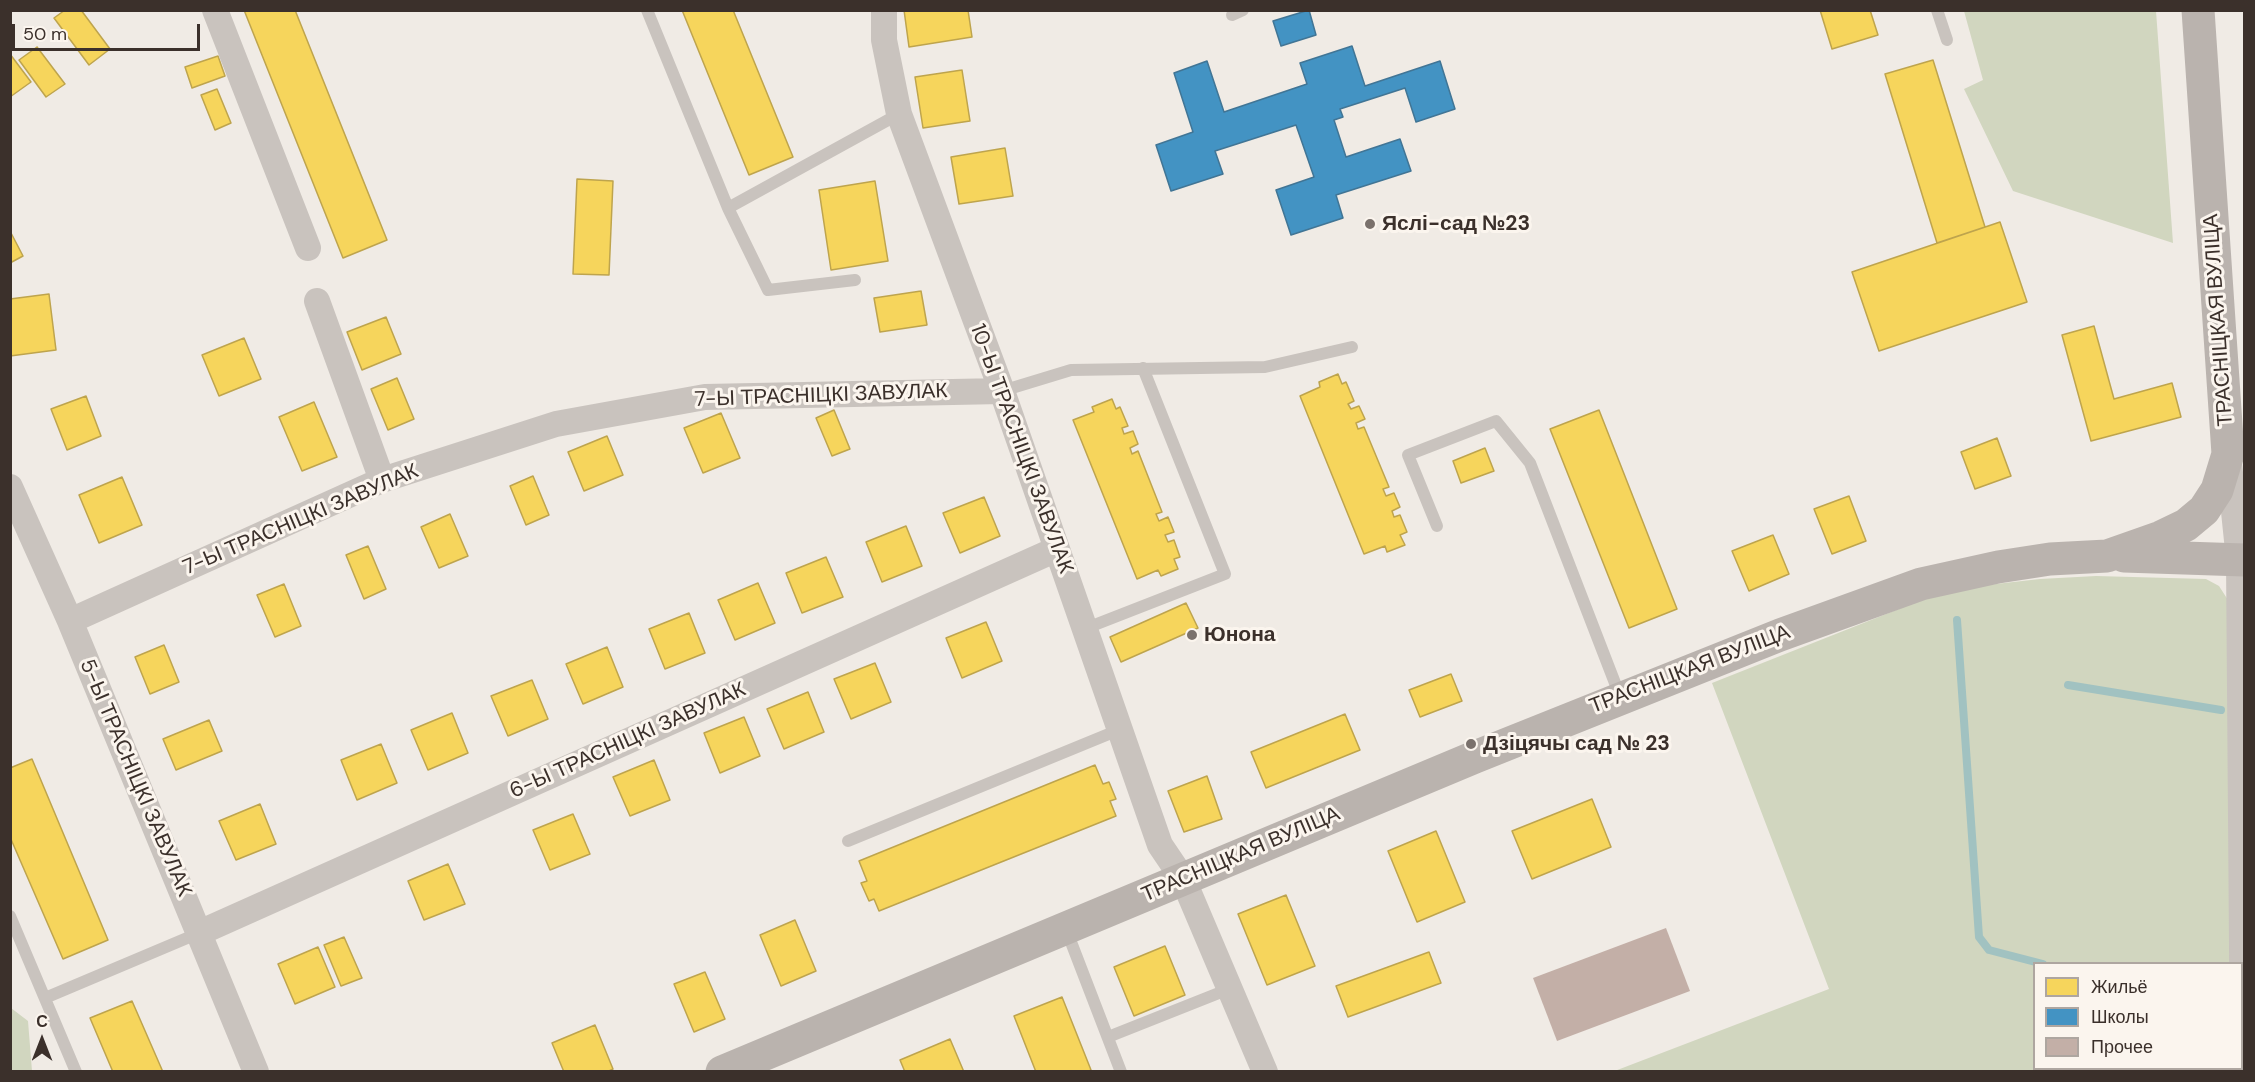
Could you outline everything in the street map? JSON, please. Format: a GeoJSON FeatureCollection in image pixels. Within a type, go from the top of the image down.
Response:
{"type":"FeatureCollection","features":[{"type":"Feature","properties":{"kind":"street"},"geometry":{"type":"LineString","coordinates":[[215,10],[308,248]]}},
{"type":"Feature","properties":{"kind":"street","name":"10-Ы ТРАСНІЦКІ ЗАВУЛАК"},"geometry":{"type":"LineString","coordinates":[[884,10],[884,40],[899,114],[1002,391],[1160,845],[1183,879],[1264,1071]]}},
{"type":"Feature","properties":{"kind":"street","name":"ТРАСНІЦКАЯ ВУЛІЦА"},"geometry":{"type":"LineString","coordinates":[[722,1071],[1621,697],[1780,634],[1921,584],[1998,567],[2050,559],[2107,556],[2161,537],[2186,525],[2204,510],[2217,490],[2228,454],[2198,10]]}},
{"type":"Feature","properties":{"kind":"street"},"geometry":{"type":"LineString","coordinates":[[317,301],[382,480]]}},
{"type":"Feature","properties":{"kind":"street","name":"7-Ы ТРАСНІЦКІ ЗАВУЛАК"},"geometry":{"type":"LineString","coordinates":[[70,621],[382,480],[556,424],[705,397],[1002,391]]}},
{"type":"Feature","properties":{"kind":"street"},"geometry":{"type":"LineString","coordinates":[[2228,454],[2242,560],[2242,962]]}},
{"type":"Feature","properties":{"kind":"street","name":"5-Ы ТРАСНІЦКІ ЗАВУЛАК"},"geometry":{"type":"LineString","coordinates":[[10,487],[70,621],[256,1071]]}},
{"type":"Feature","properties":{"kind":"street","name":"6-Ы ТРАСНІЦКІ ЗАВУЛАК"},"geometry":{"type":"LineString","coordinates":[[199,933],[1057,549]]}},
{"type":"Feature","properties":{"kind":"street"},"geometry":{"type":"LineString","coordinates":[[2107,556],[2242,560]]}},
{"type":"Feature","properties":{"kind":"lane"},"geometry":{"type":"LineString","coordinates":[[647,10],[728,208],[768,290],[855,280]]}},
{"type":"Feature","properties":{"kind":"lane"},"geometry":{"type":"LineString","coordinates":[[1937,10],[1947,40]]}},
{"type":"Feature","properties":{"kind":"lane"},"geometry":{"type":"LineString","coordinates":[[728,208],[899,114]]}},
{"type":"Feature","properties":{"kind":"lane"},"geometry":{"type":"LineString","coordinates":[[1002,391],[1071,370],[1265,367],[1352,347]]}},
{"type":"Feature","properties":{"kind":"lane"},"geometry":{"type":"LineString","coordinates":[[1084,629],[1225,574],[1143,368]]}},
{"type":"Feature","properties":{"kind":"lane"},"geometry":{"type":"LineString","coordinates":[[1437,526],[1408,455],[1496,421],[1530,463],[1621,697]]}},
{"type":"Feature","properties":{"kind":"lane"},"geometry":{"type":"LineString","coordinates":[[848,841],[1121,729]]}},
{"type":"Feature","properties":{"kind":"lane"},"geometry":{"type":"LineString","coordinates":[[10,916],[76,1071]]}},
{"type":"Feature","properties":{"kind":"lane"},"geometry":{"type":"LineString","coordinates":[[1066,927],[1121,1071]]}},
{"type":"Feature","properties":{"kind":"lane"},"geometry":{"type":"LineString","coordinates":[[45,998],[199,933]]}},
{"type":"Feature","properties":{"kind":"lane"},"geometry":{"type":"LineString","coordinates":[[1108,1037],[1229,989]]}},
{"type":"Feature","properties":{"kind":"green space"},"geometry":{"type":"Polygon","coordinates":[[[1964,11],[2156,11],[2173,243],[2013,191],[1964,89],[1983,80],[1964,11]]]}},
{"type":"Feature","properties":{"kind":"green space"},"geometry":{"type":"Polygon","coordinates":[[[2096,576],[2206,579],[2219,586],[2228,600],[2230,962],[2033,962],[2033,1070],[2231,1071],[1612,1072],[1829,989],[1712,683],[1924,599],[1978,586],[2096,576]]]}},
{"type":"Feature","properties":{"kind":"green space"},"geometry":{"type":"Polygon","coordinates":[[[11,1008],[28,1021],[32,1071],[11,1071],[11,1008]]]}},
{"type":"Feature","properties":{"kind":"building: Жильё"},"geometry":{"type":"Polygon","coordinates":[[[65,10],[81,10],[110,49],[89,65],[54,18],[65,10]]]}},
{"type":"Feature","properties":{"kind":"building: Жильё"},"geometry":{"type":"Polygon","coordinates":[[[244,10],[295,10],[387,240],[343,258],[244,10]]]}},
{"type":"Feature","properties":{"kind":"building: Жильё"},"geometry":{"type":"Polygon","coordinates":[[[682,10],[733,10],[793,157],[749,175],[682,10]]]}},
{"type":"Feature","properties":{"kind":"building: Жильё"},"geometry":{"type":"Polygon","coordinates":[[[904,10],[968,10],[972,37],[909,47],[904,10]]]}},
{"type":"Feature","properties":{"kind":"building: Жильё"},"geometry":{"type":"Polygon","coordinates":[[[1820,10],[1870,10],[1878,35],[1832,49],[1820,10]]]}},
{"type":"Feature","properties":{"kind":"building: Жильё"},"geometry":{"type":"Polygon","coordinates":[[[37,47],[65,84],[46,97],[19,60],[37,47]]]}},
{"type":"Feature","properties":{"kind":"building: Жильё"},"geometry":{"type":"Polygon","coordinates":[[[10,54],[31,82],[10,97],[10,54]]]}},
{"type":"Feature","properties":{"kind":"building: Жильё"},"geometry":{"type":"Polygon","coordinates":[[[218,56],[225,76],[192,88],[185,67],[218,56]]]}},
{"type":"Feature","properties":{"kind":"building: Жильё"},"geometry":{"type":"Polygon","coordinates":[[[1933,60],[1985,227],[1937,243],[1885,74],[1933,60]]]}},
{"type":"Feature","properties":{"kind":"building: Жильё"},"geometry":{"type":"Polygon","coordinates":[[[962,70],[970,121],[923,128],[915,77],[962,70]]]}},
{"type":"Feature","properties":{"kind":"building: Жильё"},"geometry":{"type":"Polygon","coordinates":[[[217,89],[231,123],[215,130],[201,95],[217,89]]]}},
{"type":"Feature","properties":{"kind":"building: Жильё"},"geometry":{"type":"Polygon","coordinates":[[[1005,148],[1013,196],[959,204],[951,157],[1005,148]]]}},
{"type":"Feature","properties":{"kind":"building: Жильё"},"geometry":{"type":"Polygon","coordinates":[[[577,179],[613,181],[609,275],[573,274],[577,179]]]}},
{"type":"Feature","properties":{"kind":"building: Жильё"},"geometry":{"type":"Polygon","coordinates":[[[875,181],[888,261],[831,270],[819,190],[875,181]]]}},
{"type":"Feature","properties":{"kind":"building: Жильё"},"geometry":{"type":"Polygon","coordinates":[[[2000,222],[2027,302],[1879,351],[1852,272],[2000,222]]]}},
{"type":"Feature","properties":{"kind":"building: Жильё"},"geometry":{"type":"Polygon","coordinates":[[[10,231],[23,256],[10,263],[10,231]]]}},
{"type":"Feature","properties":{"kind":"building: Жильё"},"geometry":{"type":"Polygon","coordinates":[[[921,291],[927,325],[880,332],[874,298],[921,291]]]}},
{"type":"Feature","properties":{"kind":"building: Жильё"},"geometry":{"type":"Polygon","coordinates":[[[49,294],[56,350],[10,356],[10,299],[49,294]]]}},
{"type":"Feature","properties":{"kind":"building: Жильё"},"geometry":{"type":"Polygon","coordinates":[[[386,317],[401,354],[362,370],[347,332],[386,317]]]}},
{"type":"Feature","properties":{"kind":"building: Жильё"},"geometry":{"type":"Polygon","coordinates":[[[2094,326],[2114,399],[2172,383],[2181,417],[2091,441],[2062,335],[2094,326]]]}},
{"type":"Feature","properties":{"kind":"building: Жильё"},"geometry":{"type":"Polygon","coordinates":[[[244,338],[261,379],[219,396],[202,355],[244,338]]]}},
{"type":"Feature","properties":{"kind":"building: Жильё"},"geometry":{"type":"Polygon","coordinates":[[[1338,374],[1342,384],[1346,382],[1354,401],[1348,404],[1351,409],[1359,406],[1365,419],[1356,423],[1358,429],[1364,427],[1389,487],[1383,489],[1386,496],[1394,493],[1400,507],[1392,511],[1394,517],[1400,515],[1407,532],[1400,535],[1405,545],[1387,552],[1385,546],[1364,554],[1300,396],[1320,387],[1319,382],[1338,374]]]}},
{"type":"Feature","properties":{"kind":"building: Жильё"},"geometry":{"type":"Polygon","coordinates":[[[397,378],[414,419],[388,430],[371,389],[397,378]]]}},
{"type":"Feature","properties":{"kind":"building: Жильё"},"geometry":{"type":"Polygon","coordinates":[[[86,396],[101,436],[67,450],[51,409],[86,396]]]}},
{"type":"Feature","properties":{"kind":"building: Жильё"},"geometry":{"type":"Polygon","coordinates":[[[1112,399],[1116,409],[1120,407],[1128,426],[1122,428],[1124,434],[1133,431],[1138,444],[1130,448],[1132,454],[1138,451],[1162,512],[1156,514],[1159,521],[1168,517],[1174,532],[1165,535],[1168,542],[1174,540],[1180,557],[1174,559],[1178,569],[1161,576],[1158,570],[1137,579],[1073,420],[1094,412],[1092,407],[1112,399]]]}},
{"type":"Feature","properties":{"kind":"building: Жильё"},"geometry":{"type":"Polygon","coordinates":[[[314,402],[337,457],[302,471],[279,417],[314,402]]]}},
{"type":"Feature","properties":{"kind":"building: Жильё"},"geometry":{"type":"Polygon","coordinates":[[[834,410],[850,449],[832,456],[816,418],[834,410]]]}},
{"type":"Feature","properties":{"kind":"building: Жильё"},"geometry":{"type":"Polygon","coordinates":[[[1599,410],[1677,609],[1629,628],[1550,429],[1599,410]]]}},
{"type":"Feature","properties":{"kind":"building: Жильё"},"geometry":{"type":"Polygon","coordinates":[[[721,413],[740,458],[703,473],[684,428],[721,413]]]}},
{"type":"Feature","properties":{"kind":"building: Жильё"},"geometry":{"type":"Polygon","coordinates":[[[607,436],[623,475],[584,491],[568,452],[607,436]]]}},
{"type":"Feature","properties":{"kind":"building: Жильё"},"geometry":{"type":"Polygon","coordinates":[[[1997,438],[2011,476],[1975,489],[1961,452],[1997,438]]]}},
{"type":"Feature","properties":{"kind":"building: Жильё"},"geometry":{"type":"Polygon","coordinates":[[[1485,448],[1494,471],[1461,483],[1453,461],[1485,448]]]}},
{"type":"Feature","properties":{"kind":"building: Жильё"},"geometry":{"type":"Polygon","coordinates":[[[533,476],[549,515],[526,525],[510,486],[533,476]]]}},
{"type":"Feature","properties":{"kind":"building: Жильё"},"geometry":{"type":"Polygon","coordinates":[[[122,477],[142,525],[99,543],[79,495],[122,477]]]}},
{"type":"Feature","properties":{"kind":"building: Жильё"},"geometry":{"type":"Polygon","coordinates":[[[1849,496],[1866,541],[1832,554],[1814,509],[1849,496]]]}},
{"type":"Feature","properties":{"kind":"building: Жильё"},"geometry":{"type":"Polygon","coordinates":[[[984,497],[1000,536],[960,553],[943,513],[984,497]]]}},
{"type":"Feature","properties":{"kind":"building: Жильё"},"geometry":{"type":"Polygon","coordinates":[[[450,514],[468,556],[439,568],[421,527],[450,514]]]}},
{"type":"Feature","properties":{"kind":"building: Жильё"},"geometry":{"type":"Polygon","coordinates":[[[906,526],[922,566],[882,582],[866,542],[906,526]]]}},
{"type":"Feature","properties":{"kind":"building: Жильё"},"geometry":{"type":"Polygon","coordinates":[[[1773,535],[1789,574],[1749,591],[1732,551],[1773,535]]]}},
{"type":"Feature","properties":{"kind":"building: Жильё"},"geometry":{"type":"Polygon","coordinates":[[[368,546],[386,589],[364,599],[346,555],[368,546]]]}},
{"type":"Feature","properties":{"kind":"building: Жильё"},"geometry":{"type":"Polygon","coordinates":[[[826,557],[843,597],[802,613],[786,573],[826,557]]]}},
{"type":"Feature","properties":{"kind":"building: Жильё"},"geometry":{"type":"Polygon","coordinates":[[[758,583],[775,623],[735,640],[718,600],[758,583]]]}},
{"type":"Feature","properties":{"kind":"building: Жильё"},"geometry":{"type":"Polygon","coordinates":[[[284,584],[301,626],[275,637],[257,595],[284,584]]]}},
{"type":"Feature","properties":{"kind":"building: Жильё"},"geometry":{"type":"Polygon","coordinates":[[[1186,603],[1198,628],[1121,662],[1110,637],[1186,603]]]}},
{"type":"Feature","properties":{"kind":"building: Жильё"},"geometry":{"type":"Polygon","coordinates":[[[689,613],[705,653],[665,669],[649,629],[689,613]]]}},
{"type":"Feature","properties":{"kind":"building: Жильё"},"geometry":{"type":"Polygon","coordinates":[[[986,622],[1002,661],[962,678],[946,638],[986,622]]]}},
{"type":"Feature","properties":{"kind":"building: Жильё"},"geometry":{"type":"Polygon","coordinates":[[[164,645],[179,682],[150,694],[135,657],[164,645]]]}},
{"type":"Feature","properties":{"kind":"building: Жильё"},"geometry":{"type":"Polygon","coordinates":[[[607,647],[623,687],[583,704],[566,664],[607,647]]]}},
{"type":"Feature","properties":{"kind":"building: Жильё"},"geometry":{"type":"Polygon","coordinates":[[[875,663],[891,702],[851,719],[834,679],[875,663]]]}},
{"type":"Feature","properties":{"kind":"building: Жильё"},"geometry":{"type":"Polygon","coordinates":[[[1451,674],[1462,701],[1420,717],[1409,690],[1451,674]]]}},
{"type":"Feature","properties":{"kind":"building: Жильё"},"geometry":{"type":"Polygon","coordinates":[[[532,680],[548,719],[508,736],[491,696],[532,680]]]}},
{"type":"Feature","properties":{"kind":"building: Жильё"},"geometry":{"type":"Polygon","coordinates":[[[808,692],[824,732],[784,749],[767,709],[808,692]]]}},
{"type":"Feature","properties":{"kind":"building: Жильё"},"geometry":{"type":"Polygon","coordinates":[[[452,713],[468,753],[428,770],[411,730],[452,713]]]}},
{"type":"Feature","properties":{"kind":"building: Жильё"},"geometry":{"type":"Polygon","coordinates":[[[1345,714],[1360,750],[1266,788],[1251,752],[1345,714]]]}},
{"type":"Feature","properties":{"kind":"building: Жильё"},"geometry":{"type":"Polygon","coordinates":[[[744,717],[760,756],[720,773],[704,733],[744,717]]]}},
{"type":"Feature","properties":{"kind":"building: Жильё"},"geometry":{"type":"Polygon","coordinates":[[[209,720],[222,751],[176,770],[163,739],[209,720]]]}},
{"type":"Feature","properties":{"kind":"building: Жильё"},"geometry":{"type":"Polygon","coordinates":[[[381,744],[397,783],[357,800],[341,760],[381,744]]]}},
{"type":"Feature","properties":{"kind":"building: Жильё"},"geometry":{"type":"Polygon","coordinates":[[[32,759],[108,940],[63,959],[10,837],[10,768],[32,759]]]}},
{"type":"Feature","properties":{"kind":"building: Жильё"},"geometry":{"type":"Polygon","coordinates":[[[654,760],[670,800],[630,816],[613,777],[654,760]]]}},
{"type":"Feature","properties":{"kind":"building: Жильё"},"geometry":{"type":"Polygon","coordinates":[[[1095,765],[1103,784],[1109,782],[1116,799],[1110,801],[1116,816],[879,911],[874,899],[869,901],[861,883],[867,881],[859,861],[1095,765]]]}},
{"type":"Feature","properties":{"kind":"building: Жильё"},"geometry":{"type":"Polygon","coordinates":[[[1207,776],[1222,819],[1184,832],[1168,791],[1207,776]]]}},
{"type":"Feature","properties":{"kind":"building: Жильё"},"geometry":{"type":"Polygon","coordinates":[[[1592,799],[1611,847],[1532,879],[1512,831],[1592,799]]]}},
{"type":"Feature","properties":{"kind":"building: Жильё"},"geometry":{"type":"Polygon","coordinates":[[[260,804],[276,844],[236,860],[219,821],[260,804]]]}},
{"type":"Feature","properties":{"kind":"building: Жильё"},"geometry":{"type":"Polygon","coordinates":[[[573,814],[590,854],[550,870],[533,830],[573,814]]]}},
{"type":"Feature","properties":{"kind":"building: Жильё"},"geometry":{"type":"Polygon","coordinates":[[[1436,831],[1465,902],[1417,922],[1388,851],[1436,831]]]}},
{"type":"Feature","properties":{"kind":"building: Жильё"},"geometry":{"type":"Polygon","coordinates":[[[448,864],[465,904],[424,920],[408,881],[448,864]]]}},
{"type":"Feature","properties":{"kind":"building: Жильё"},"geometry":{"type":"Polygon","coordinates":[[[1286,895],[1315,966],[1267,985],[1238,914],[1286,895]]]}},
{"type":"Feature","properties":{"kind":"building: Жильё"},"geometry":{"type":"Polygon","coordinates":[[[795,920],[816,971],[781,986],[760,935],[795,920]]]}},
{"type":"Feature","properties":{"kind":"building: Жильё"},"geometry":{"type":"Polygon","coordinates":[[[344,937],[362,978],[341,986],[324,945],[344,937]]]}},
{"type":"Feature","properties":{"kind":"building: Жильё"},"geometry":{"type":"Polygon","coordinates":[[[1165,946],[1185,995],[1134,1016],[1114,967],[1165,946]]]}},
{"type":"Feature","properties":{"kind":"building: Жильё"},"geometry":{"type":"Polygon","coordinates":[[[318,947],[335,987],[295,1004],[278,964],[318,947]]]}},
{"type":"Feature","properties":{"kind":"building: Жильё"},"geometry":{"type":"Polygon","coordinates":[[[1429,952],[1441,983],[1348,1017],[1336,986],[1429,952]]]}},
{"type":"Feature","properties":{"kind":"building: Жильё"},"geometry":{"type":"Polygon","coordinates":[[[705,972],[725,1019],[694,1032],[674,984],[705,972]]]}},
{"type":"Feature","properties":{"kind":"building: Жильё"},"geometry":{"type":"Polygon","coordinates":[[[1062,997],[1091,1070],[1087,1072],[1036,1072],[1014,1016],[1062,997]]]}},
{"type":"Feature","properties":{"kind":"building: Жильё"},"geometry":{"type":"Polygon","coordinates":[[[132,1001],[163,1072],[113,1072],[90,1018],[132,1001]]]}},
{"type":"Feature","properties":{"kind":"building: Жильё"},"geometry":{"type":"Polygon","coordinates":[[[595,1025],[613,1069],[607,1072],[564,1072],[552,1043],[595,1025]]]}},
{"type":"Feature","properties":{"kind":"building: Жильё"},"geometry":{"type":"Polygon","coordinates":[[[950,1039],[964,1072],[905,1072],[900,1060],[950,1039]]]}},
{"type":"Feature","properties":{"kind":"building: Школы"},"geometry":{"type":"Polygon","coordinates":[[[1309,10],[1316,35],[1281,46],[1273,21],[1309,10]]]}},
{"type":"Feature","properties":{"kind":"building: Школы"},"geometry":{"type":"Polygon","coordinates":[[[1352,46],[1365,86],[1440,61],[1455,109],[1416,122],[1405,88],[1340,109],[1343,117],[1334,120],[1346,157],[1400,139],[1411,171],[1336,195],[1343,218],[1291,235],[1276,190],[1314,177],[1296,125],[1215,151],[1223,174],[1171,191],[1156,145],[1193,132],[1174,73],[1207,61],[1224,112],[1307,84],[1300,63],[1352,46]]]}},
{"type":"Feature","properties":{"kind":"building: Прочее"},"geometry":{"type":"Polygon","coordinates":[[[1666,928],[1690,991],[1557,1041],[1533,978],[1666,928]]]}},
{"type":"Feature","properties":{"kind":"waterway"},"geometry":{"type":"LineString","coordinates":[[1957,620],[1979,937],[1989,950],[2035,962]]}},
{"type":"Feature","properties":{"kind":"waterway"},"geometry":{"type":"LineString","coordinates":[[2068,685],[2221,710]]}},
{"type":"Feature","properties":{"kind":"place","name":"Яслі-сад №23"},"geometry":{"type":"Point","coordinates":[1370,224]}},
{"type":"Feature","properties":{"kind":"place","name":"Юнона"},"geometry":{"type":"Point","coordinates":[1192,635]}},
{"type":"Feature","properties":{"kind":"place","name":"Дзіцячы сад № 23"},"geometry":{"type":"Point","coordinates":[1471,744]}}]}
